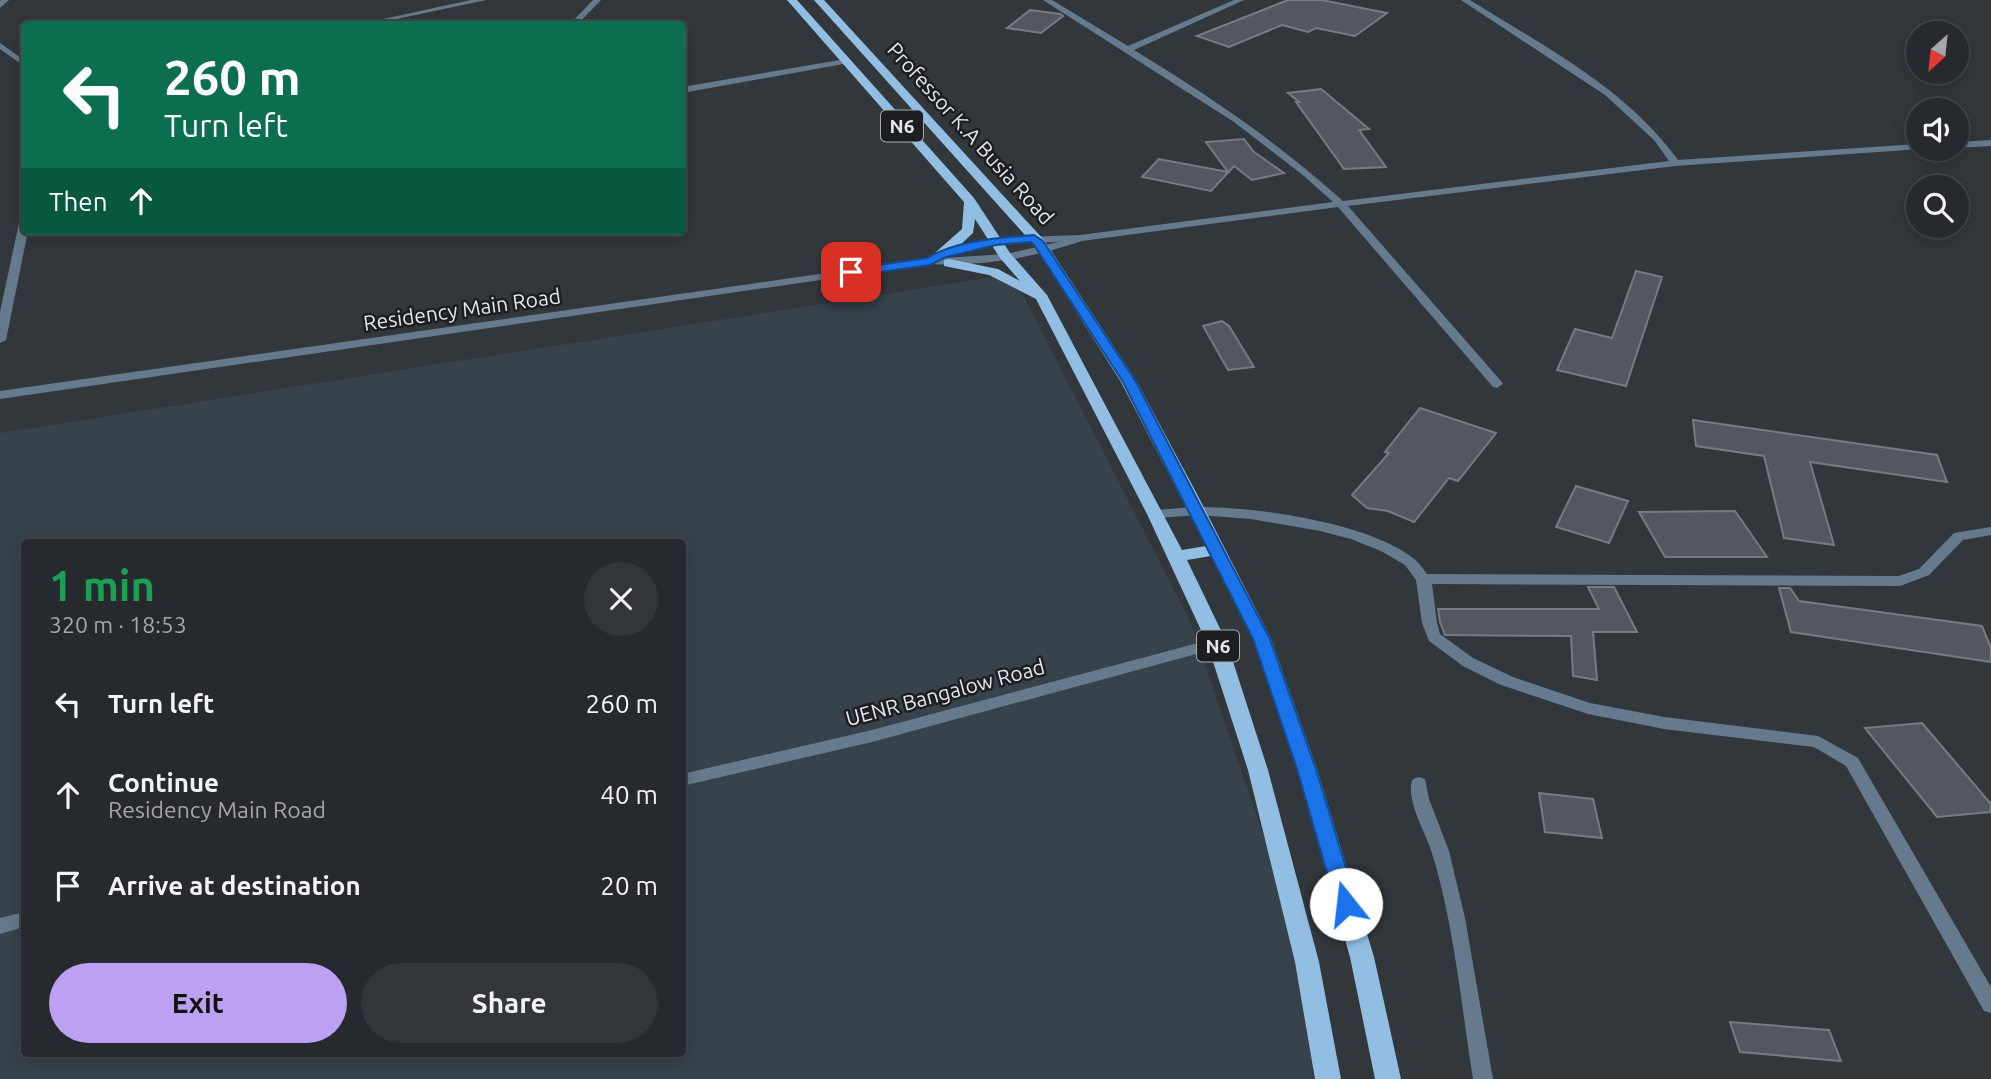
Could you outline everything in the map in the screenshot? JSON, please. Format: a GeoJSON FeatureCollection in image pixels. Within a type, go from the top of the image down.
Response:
{"type":"FeatureCollection","features":[{"type":"Feature","properties":{"kind":"main road","name":"N6"},"geometry":{"type":"LineString","coordinates":[[792,0],[970,201],[1001,248],[1042,298],[1156,514],[1217,643],[1258,770],[1300,937],[1328,1079]]}},
{"type":"Feature","properties":{"kind":"main road","name":"Professor K.A Busia Road"},"geometry":{"type":"LineString","coordinates":[[819,0],[1039,245],[1129,382],[1262,639],[1307,769],[1362,957],[1388,1079]]}},
{"type":"Feature","properties":{"kind":"main road"},"geometry":{"type":"LineString","coordinates":[[940,260],[968,230],[970,201]]}},
{"type":"Feature","properties":{"kind":"main road"},"geometry":{"type":"LineString","coordinates":[[940,260],[993,272],[1042,298]]}},
{"type":"Feature","properties":{"kind":"main road"},"geometry":{"type":"LineString","coordinates":[[1175,556],[1217,550]]}},
{"type":"Feature","properties":{"kind":"street"},"geometry":{"type":"LineString","coordinates":[[378,21],[482,0]]}},
{"type":"Feature","properties":{"kind":"street"},"geometry":{"type":"LineString","coordinates":[[578,21],[597,0]]}},
{"type":"Feature","properties":{"kind":"street"},"geometry":{"type":"LineString","coordinates":[[1047,0],[1256,131],[1304,168],[1341,204],[1497,384]]}},
{"type":"Feature","properties":{"kind":"street"},"geometry":{"type":"LineString","coordinates":[[1127,50],[1240,0]]}},
{"type":"Feature","properties":{"kind":"street"},"geometry":{"type":"LineString","coordinates":[[1465,0],[1630,107],[1660,138],[1675,163]]}},
{"type":"Feature","properties":{"kind":"street"},"geometry":{"type":"LineString","coordinates":[[0,45],[21,62]]}},
{"type":"Feature","properties":{"kind":"street"},"geometry":{"type":"LineString","coordinates":[[686,89],[846,61]]}},
{"type":"Feature","properties":{"kind":"street"},"geometry":{"type":"LineString","coordinates":[[1969,144],[1991,143]]}},
{"type":"Feature","properties":{"kind":"street"},"geometry":{"type":"LineString","coordinates":[[1980,144],[1991,150]]}},
{"type":"Feature","properties":{"kind":"street"},"geometry":{"type":"LineString","coordinates":[[940,260],[1001,248],[1675,163],[1906,148]]}},
{"type":"Feature","properties":{"kind":"street"},"geometry":{"type":"LineString","coordinates":[[0,340],[22,235]]}},
{"type":"Feature","properties":{"kind":"street"},"geometry":{"type":"LineString","coordinates":[[940,260],[1001,248],[1080,238]]}},
{"type":"Feature","properties":{"kind":"street","name":"Residency Main Road"},"geometry":{"type":"LineString","coordinates":[[0,395],[940,260]]}},
{"type":"Feature","properties":{"kind":"street"},"geometry":{"type":"LineString","coordinates":[[1156,514],[1197,511],[1330,528],[1408,559],[1423,579],[1434,637],[1468,663],[1507,681],[1588,708],[1664,723],[1818,742],[1852,762],[1991,1005]]}},
{"type":"Feature","properties":{"kind":"street"},"geometry":{"type":"LineString","coordinates":[[1423,579],[1900,581],[1924,572],[1959,536],[1991,531]]}},
{"type":"Feature","properties":{"kind":"street","name":"UENR Bangalow Road"},"geometry":{"type":"LineString","coordinates":[[686,779],[872,736],[1217,643]]}},
{"type":"Feature","properties":{"kind":"street"},"geometry":{"type":"LineString","coordinates":[[1419,783],[1420,799],[1440,851],[1456,918],[1483,1079]]}},
{"type":"Feature","properties":{"kind":"street"},"geometry":{"type":"LineString","coordinates":[[0,926],[21,921]]}},
{"type":"Feature","properties":{"kind":"shaded area"},"geometry":{"type":"Polygon","coordinates":[[[1012,274],[1190,621],[1306,960],[1313,1079],[0,1079],[0,433],[1012,274]]]}},
{"type":"Feature","properties":{"kind":"building"},"geometry":{"type":"Polygon","coordinates":[[[1288,0],[1322,0],[1387,13],[1355,36],[1316,28],[1308,32],[1282,25],[1229,47],[1197,36],[1288,0]]]}},
{"type":"Feature","properties":{"kind":"building"},"geometry":{"type":"Polygon","coordinates":[[[1030,10],[1063,16],[1041,33],[1007,28],[1030,10]]]}},
{"type":"Feature","properties":{"kind":"building"},"geometry":{"type":"Polygon","coordinates":[[[1321,89],[1369,129],[1359,130],[1386,167],[1344,169],[1296,102],[1299,102],[1288,93],[1321,89]]]}},
{"type":"Feature","properties":{"kind":"building"},"geometry":{"type":"Polygon","coordinates":[[[1244,139],[1254,152],[1284,173],[1252,180],[1234,166],[1211,191],[1142,177],[1159,159],[1228,172],[1206,142],[1244,139]]]}},
{"type":"Feature","properties":{"kind":"building"},"geometry":{"type":"Polygon","coordinates":[[[1636,271],[1662,277],[1626,386],[1557,370],[1575,329],[1612,338],[1636,271]]]}},
{"type":"Feature","properties":{"kind":"building"},"geometry":{"type":"Polygon","coordinates":[[[1222,321],[1229,326],[1254,367],[1228,370],[1203,326],[1222,321]]]}},
{"type":"Feature","properties":{"kind":"building"},"geometry":{"type":"Polygon","coordinates":[[[1420,408],[1496,433],[1458,481],[1449,478],[1414,522],[1388,511],[1367,508],[1352,495],[1389,453],[1385,452],[1420,408]]]}},
{"type":"Feature","properties":{"kind":"building"},"geometry":{"type":"Polygon","coordinates":[[[1693,420],[1937,455],[1947,482],[1810,462],[1834,545],[1784,538],[1764,456],[1696,446],[1693,420]]]}},
{"type":"Feature","properties":{"kind":"building"},"geometry":{"type":"Polygon","coordinates":[[[1576,486],[1628,501],[1609,543],[1556,527],[1576,486]]]}},
{"type":"Feature","properties":{"kind":"building"},"geometry":{"type":"Polygon","coordinates":[[[1735,511],[1767,557],[1665,557],[1639,512],[1735,511]]]}},
{"type":"Feature","properties":{"kind":"building"},"geometry":{"type":"Polygon","coordinates":[[[1588,587],[1614,587],[1637,632],[1593,632],[1597,680],[1573,676],[1571,636],[1445,635],[1440,622],[1438,609],[1599,609],[1588,587]]]}},
{"type":"Feature","properties":{"kind":"building"},"geometry":{"type":"Polygon","coordinates":[[[1779,588],[1790,588],[1799,601],[1982,626],[1991,648],[1991,662],[1791,632],[1779,588]]]}},
{"type":"Feature","properties":{"kind":"building"},"geometry":{"type":"Polygon","coordinates":[[[1922,723],[1991,804],[1991,812],[1937,817],[1865,728],[1922,723]]]}},
{"type":"Feature","properties":{"kind":"building"},"geometry":{"type":"Polygon","coordinates":[[[1539,793],[1593,799],[1602,838],[1545,832],[1539,793]]]}},
{"type":"Feature","properties":{"kind":"building"},"geometry":{"type":"Polygon","coordinates":[[[1730,1022],[1829,1030],[1841,1061],[1740,1052],[1730,1022]]]}},
{"type":"Feature","properties":{"kind":"route"},"geometry":{"type":"LineString","coordinates":[[851,272],[930,261],[941,255],[996,241],[1034,238],[1039,243],[1129,382],[1191,496],[1262,639],[1307,769],[1346,904]]}}]}
